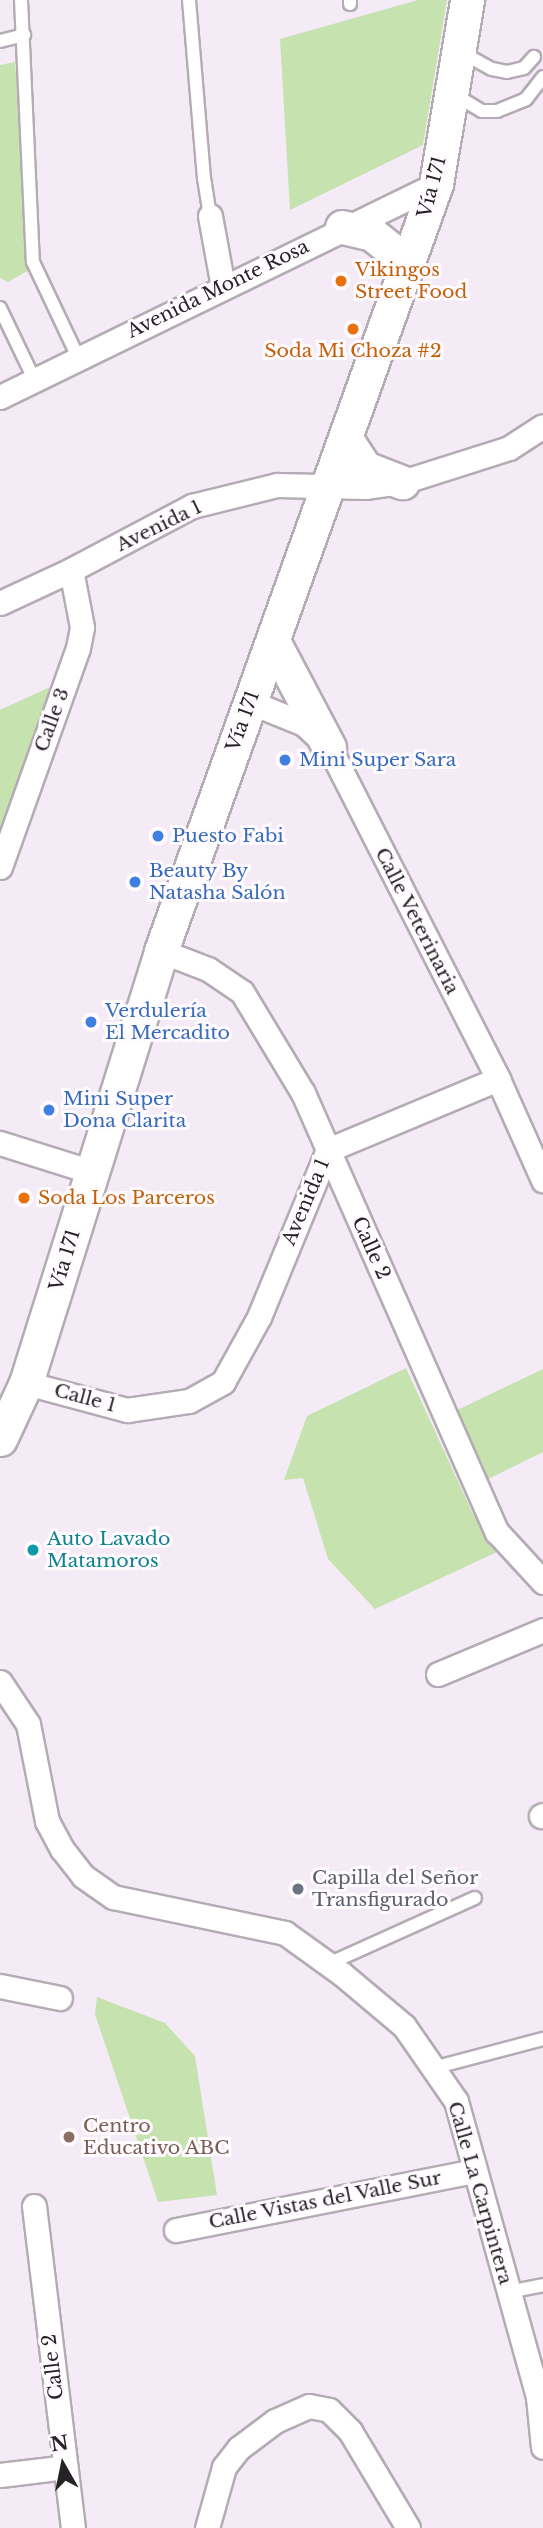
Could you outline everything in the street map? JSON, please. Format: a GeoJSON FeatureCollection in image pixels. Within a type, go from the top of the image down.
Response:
{"type":"FeatureCollection","features":[{"type":"Feature","properties":{"kind":"main road","name":"Vía 171"},"geometry":{"type":"LineString","coordinates":[[0,1438],[26,1383],[161,951],[436,184],[467,0]]}},
{"type":"Feature","properties":{"kind":"main road"},"geometry":{"type":"LineString","coordinates":[[342,227],[372,234],[388,247],[404,275]]}},
{"type":"Feature","properties":{"kind":"main road"},"geometry":{"type":"LineString","coordinates":[[346,439],[365,468],[402,482]]}},
{"type":"Feature","properties":{"kind":"main road"},"geometry":{"type":"LineString","coordinates":[[273,640],[329,747]]}},
{"type":"Feature","properties":{"kind":"street","name":"Avenida Monte Rosa"},"geometry":{"type":"LineString","coordinates":[[0,397],[342,227],[436,184]]}},
{"type":"Feature","properties":{"kind":"street"},"geometry":{"type":"LineString","coordinates":[[210,216],[223,287]]}},
{"type":"Feature","properties":{"kind":"street","name":"Avenida 1"},"geometry":{"type":"LineString","coordinates":[[0,603],[71,570],[192,506],[277,485],[329,487],[402,482],[509,448],[543,426]]}},
{"type":"Feature","properties":{"kind":"street","name":"Calle 3"},"geometry":{"type":"LineString","coordinates":[[0,867],[78,648],[82,627],[71,570]]}},
{"type":"Feature","properties":{"kind":"street","name":"Calle Veterinaria"},"geometry":{"type":"LineString","coordinates":[[250,702],[304,724],[329,747],[498,1079],[543,1180]]}},
{"type":"Feature","properties":{"kind":"street","name":"Calle 2"},"geometry":{"type":"LineString","coordinates":[[161,951],[208,969],[242,992],[303,1093],[497,1532],[543,1582]]}},
{"type":"Feature","properties":{"kind":"street","name":"Avenida 1"},"geometry":{"type":"LineString","coordinates":[[223,1382],[259,1317],[328,1150],[498,1079]]}},
{"type":"Feature","properties":{"kind":"street"},"geometry":{"type":"LineString","coordinates":[[0,1143],[92,1172]]}},
{"type":"Feature","properties":{"kind":"street","name":"Calle 1"},"geometry":{"type":"LineString","coordinates":[[26,1383],[127,1410],[189,1401],[223,1382]]}},
{"type":"Feature","properties":{"kind":"street"},"geometry":{"type":"LineString","coordinates":[[438,1674],[543,1630]]}},
{"type":"Feature","properties":{"kind":"street","name":"Calle La Carpintera"},"geometry":{"type":"LineString","coordinates":[[0,1682],[28,1724],[47,1821],[62,1849],[83,1876],[113,1897],[285,1933],[404,2026],[456,2101],[541,2401],[543,2447]]}},
{"type":"Feature","properties":{"kind":"street"},"geometry":{"type":"LineString","coordinates":[[0,1986],[60,1998]]}},
{"type":"Feature","properties":{"kind":"street","name":"Calle Vistas del Valle Sur"},"geometry":{"type":"LineString","coordinates":[[176,2230],[474,2171]]}},
{"type":"Feature","properties":{"kind":"street","name":"Calle 2"},"geometry":{"type":"LineString","coordinates":[[34,2206],[74,2528]]}},
{"type":"Feature","properties":{"kind":"street"},"geometry":{"type":"LineString","coordinates":[[207,2528],[224,2467],[239,2448],[275,2421],[309,2406],[329,2410],[350,2431],[408,2528]]}},
{"type":"Feature","properties":{"kind":"street"},"geometry":{"type":"LineString","coordinates":[[0,2475],[66,2467]]}},
{"type":"Feature","properties":{"kind":"lane"},"geometry":{"type":"LineString","coordinates":[[21,0],[33,262],[78,357]]}},
{"type":"Feature","properties":{"kind":"lane"},"geometry":{"type":"LineString","coordinates":[[189,0],[204,178],[210,216]]}},
{"type":"Feature","properties":{"kind":"lane"},"geometry":{"type":"LineString","coordinates":[[0,41],[24,35]]}},
{"type":"Feature","properties":{"kind":"lane"},"geometry":{"type":"LineString","coordinates":[[459,51],[492,69],[507,72],[524,68],[534,57]]}},
{"type":"Feature","properties":{"kind":"lane"},"geometry":{"type":"LineString","coordinates":[[452,93],[482,111],[497,111],[526,99],[543,77]]}},
{"type":"Feature","properties":{"kind":"lane"},"geometry":{"type":"LineString","coordinates":[[0,308],[34,379]]}},
{"type":"Feature","properties":{"kind":"lane"},"geometry":{"type":"LineString","coordinates":[[328,1964],[475,1898]]}},
{"type":"Feature","properties":{"kind":"lane"},"geometry":{"type":"LineString","coordinates":[[433,2067],[543,2039]]}},
{"type":"Feature","properties":{"kind":"lane"},"geometry":{"type":"LineString","coordinates":[[508,2292],[543,2285]]}},
{"type":"Feature","properties":{"kind":"green space"},"geometry":{"type":"Polygon","coordinates":[[[418,0],[447,0],[423,145],[290,210],[280,39],[418,0]]]}},
{"type":"Feature","properties":{"kind":"green space"},"geometry":{"type":"Polygon","coordinates":[[[15,62],[31,269],[8,282],[0,278],[0,65],[15,62]]]}},
{"type":"Feature","properties":{"kind":"green space"},"geometry":{"type":"Polygon","coordinates":[[[50,687],[0,834],[0,710],[50,687]]]}},
{"type":"Feature","properties":{"kind":"green space"},"geometry":{"type":"Polygon","coordinates":[[[406,1368],[472,1512],[499,1551],[375,1609],[328,1559],[303,1478],[284,1480],[307,1416],[406,1368]]]}},
{"type":"Feature","properties":{"kind":"green space"},"geometry":{"type":"Polygon","coordinates":[[[543,1369],[543,1452],[484,1481],[451,1413],[543,1369]]]}},
{"type":"Feature","properties":{"kind":"green space"},"geometry":{"type":"Polygon","coordinates":[[[97,1997],[165,2023],[195,2056],[217,2195],[158,2202],[95,2014],[97,1997]]]}},
{"type":"Feature","properties":{"kind":"place","name":"Vikingos Street Food"},"geometry":{"type":"Point","coordinates":[341,281]}},
{"type":"Feature","properties":{"kind":"place","name":"Soda Mi Choza #2"},"geometry":{"type":"Point","coordinates":[353,329]}},
{"type":"Feature","properties":{"kind":"place","name":"Mini Super Sara"},"geometry":{"type":"Point","coordinates":[285,760]}},
{"type":"Feature","properties":{"kind":"place","name":"Puesto Fabi"},"geometry":{"type":"Point","coordinates":[158,836]}},
{"type":"Feature","properties":{"kind":"place","name":"Beauty By Natasha Salón"},"geometry":{"type":"Point","coordinates":[135,882]}},
{"type":"Feature","properties":{"kind":"place","name":"Verdulería El Mercadito"},"geometry":{"type":"Point","coordinates":[91,1022]}},
{"type":"Feature","properties":{"kind":"place","name":"Mini Super Dona Clarita"},"geometry":{"type":"Point","coordinates":[49,1110]}},
{"type":"Feature","properties":{"kind":"place","name":"Soda Los Parceros"},"geometry":{"type":"Point","coordinates":[24,1198]}},
{"type":"Feature","properties":{"kind":"place","name":"Auto Lavado Matamoros"},"geometry":{"type":"Point","coordinates":[33,1550]}},
{"type":"Feature","properties":{"kind":"place","name":"Capilla del Señor Transfigurado"},"geometry":{"type":"Point","coordinates":[298,1889]}},
{"type":"Feature","properties":{"kind":"place","name":"Centro Educativo ABC"},"geometry":{"type":"Point","coordinates":[69,2137]}}]}
